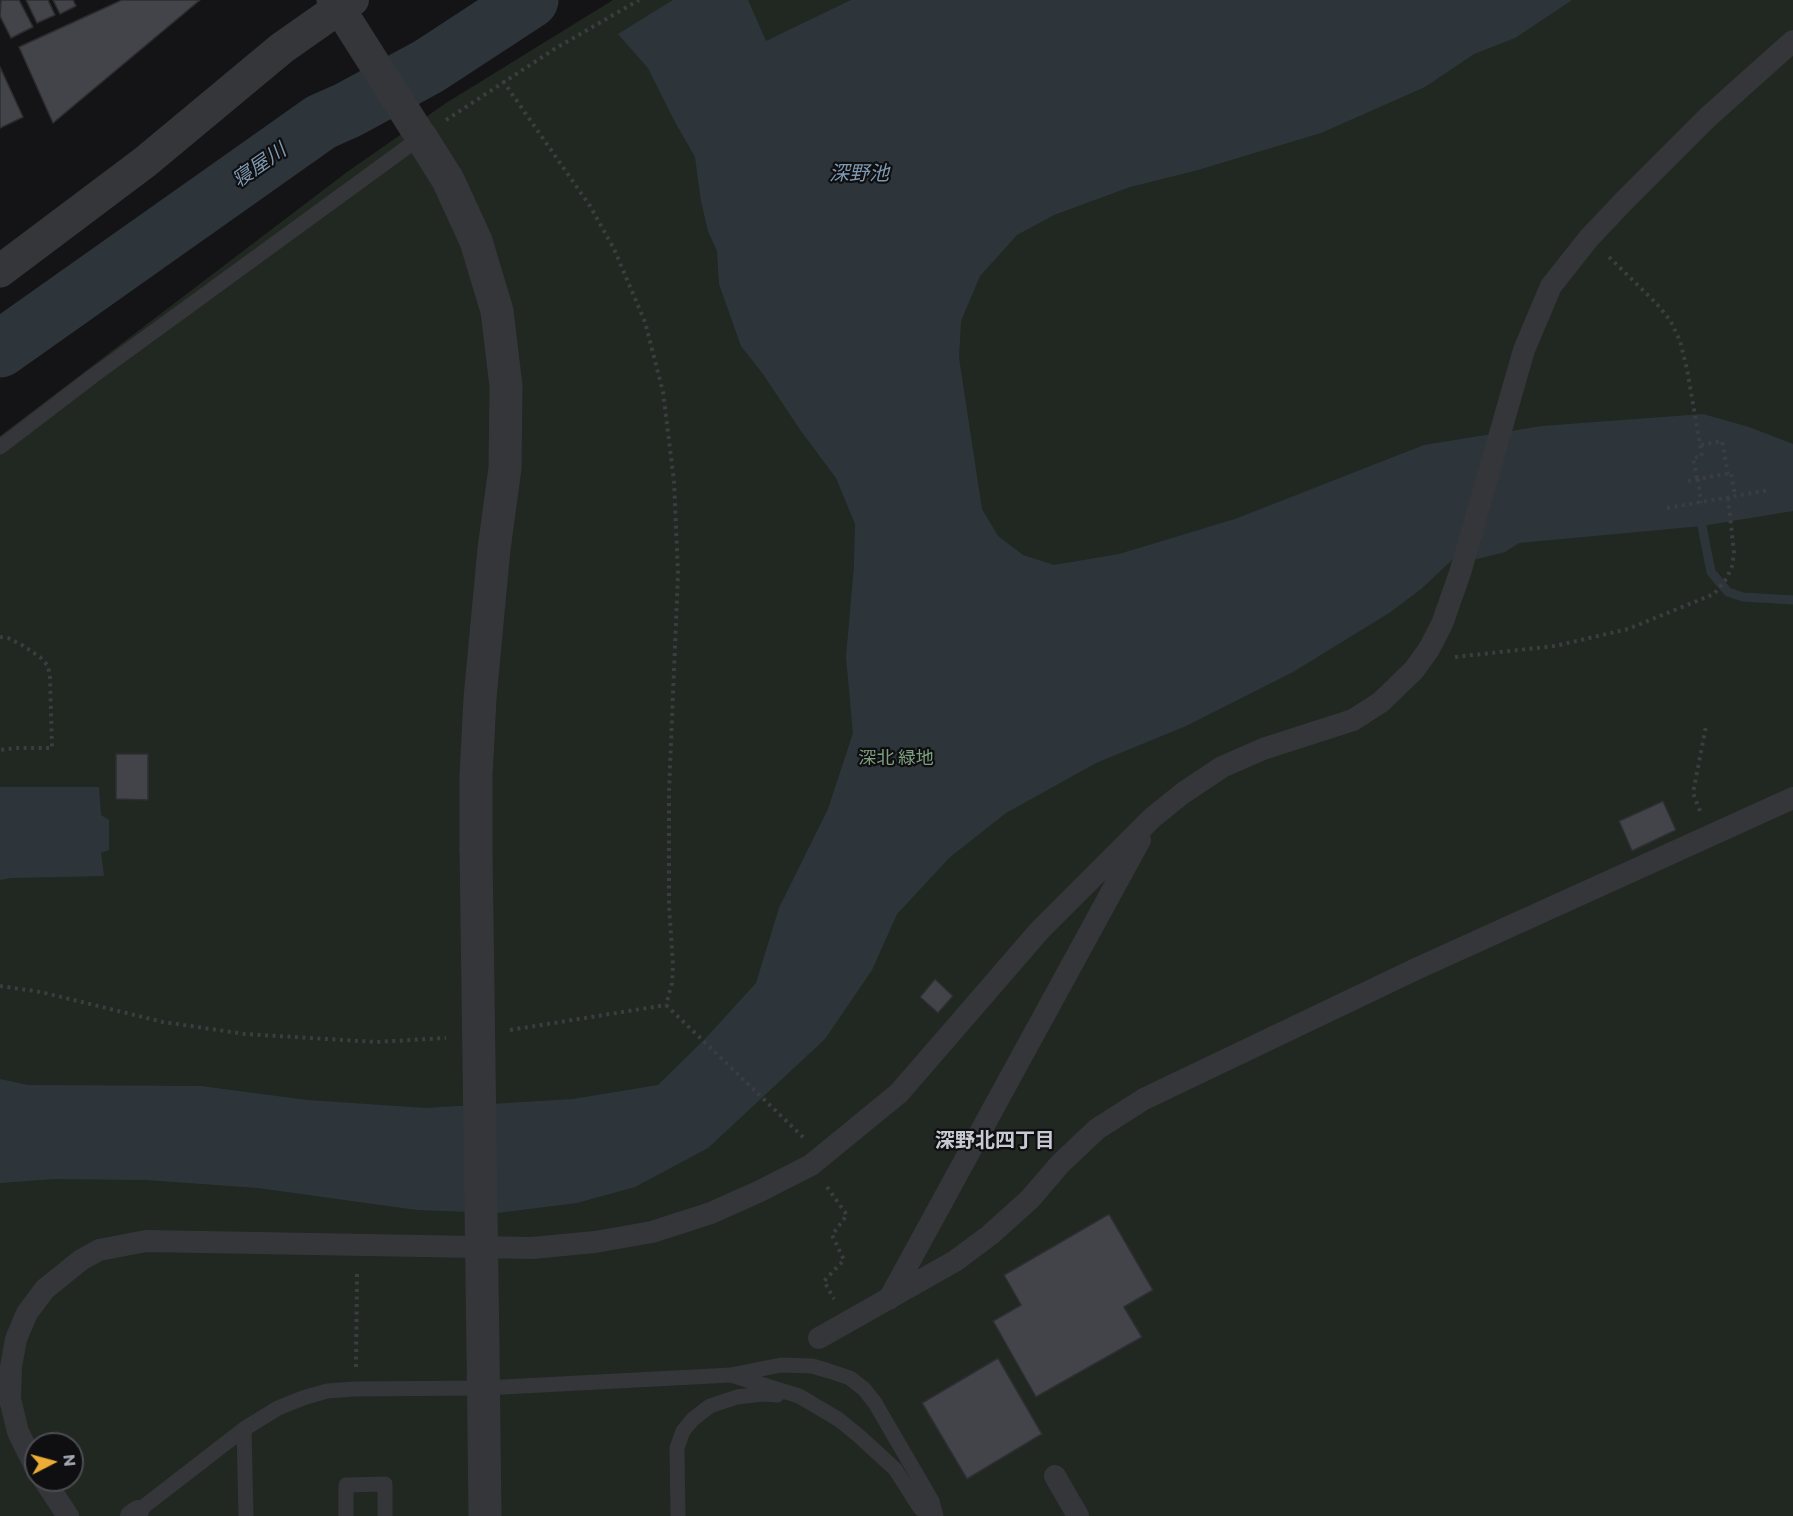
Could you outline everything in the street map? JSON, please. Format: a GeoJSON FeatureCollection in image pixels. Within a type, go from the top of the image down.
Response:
{"type":"FeatureCollection","features":[{"type":"Feature","properties":{"kind":"street"},"geometry":{"type":"LineString","coordinates":[[0,271],[145,162],[282,48],[345,10],[448,180],[476,241],[497,311],[506,386],[505,468],[494,549],[480,698],[477,776],[485,1516]]}},
{"type":"Feature","properties":{"kind":"street"},"geometry":{"type":"LineString","coordinates":[[24,1444],[18,1432],[10,1399],[11,1367],[16,1339],[27,1313],[45,1289],[81,1260],[99,1250],[146,1241],[532,1248],[594,1242],[652,1232],[711,1213],[811,1165],[899,1093],[1040,930],[1152,818],[1222,766],[1263,749],[1353,720],[1381,702],[1414,670],[1429,650],[1442,624],[1460,573],[1524,350],[1551,286],[1589,238],[1708,117],[1793,41]]}},
{"type":"Feature","properties":{"kind":"street"},"geometry":{"type":"LineString","coordinates":[[819,1338],[955,1261],[990,1235],[1030,1199],[1060,1164],[1097,1129],[1144,1099],[1416,969],[1793,798]]}},
{"type":"Feature","properties":{"kind":"street"},"geometry":{"type":"LineString","coordinates":[[889,1299],[1152,818]]}},
{"type":"Feature","properties":{"kind":"street"},"geometry":{"type":"LineString","coordinates":[[1055,1476],[1078,1516]]}},
{"type":"Feature","properties":{"kind":"street"},"geometry":{"type":"LineString","coordinates":[[52,1492],[68,1516]]}},
{"type":"Feature","properties":{"kind":"lane"},"geometry":{"type":"LineString","coordinates":[[0,447],[93,376],[421,137]]}},
{"type":"Feature","properties":{"kind":"lane"},"geometry":{"type":"LineString","coordinates":[[135,1514],[244,1429],[278,1408],[327,1391],[484,1388],[731,1375],[781,1365],[812,1366],[850,1378],[864,1389],[875,1403],[932,1501],[936,1516]]}},
{"type":"Feature","properties":{"kind":"lane"},"geometry":{"type":"LineString","coordinates":[[731,1375],[799,1396],[838,1419],[895,1469],[920,1508],[931,1516]]}},
{"type":"Feature","properties":{"kind":"lane"},"geometry":{"type":"LineString","coordinates":[[678,1516],[677,1448],[683,1431],[693,1419],[710,1406],[737,1396],[762,1394],[799,1396]]}},
{"type":"Feature","properties":{"kind":"lane"},"geometry":{"type":"LineString","coordinates":[[244,1429],[246,1516]]}},
{"type":"Feature","properties":{"kind":"lane"},"geometry":{"type":"LineString","coordinates":[[346,1516],[346,1485],[385,1484],[386,1516]]}},
{"type":"Feature","properties":{"kind":"path"},"geometry":{"type":"LineString","coordinates":[[421,137],[503,81],[639,0]]}},
{"type":"Feature","properties":{"kind":"path"},"geometry":{"type":"LineString","coordinates":[[503,81],[590,206],[614,249],[645,322],[663,392],[674,481],[678,574],[669,791],[669,906],[673,964],[672,983],[666,1005]]}},
{"type":"Feature","properties":{"kind":"path"},"geometry":{"type":"LineString","coordinates":[[1589,238],[1656,303],[1670,320],[1680,341],[1701,445],[1702,456],[1693,458],[1701,503]]}},
{"type":"Feature","properties":{"kind":"path"},"geometry":{"type":"LineString","coordinates":[[1701,445],[1722,441],[1728,474]]}},
{"type":"Feature","properties":{"kind":"path"},"geometry":{"type":"LineString","coordinates":[[1688,481],[1731,473],[1735,496]]}},
{"type":"Feature","properties":{"kind":"path"},"geometry":{"type":"LineString","coordinates":[[1666,508],[1770,490]]}},
{"type":"Feature","properties":{"kind":"path"},"geometry":{"type":"LineString","coordinates":[[1429,650],[1451,657],[1555,646],[1628,629],[1714,594],[1727,578],[1734,553],[1728,497]]}},
{"type":"Feature","properties":{"kind":"path"},"geometry":{"type":"LineString","coordinates":[[0,637],[22,645],[40,657],[48,666],[52,748],[0,750]]}},
{"type":"Feature","properties":{"kind":"path"},"geometry":{"type":"LineString","coordinates":[[1706,726],[1693,794],[1711,837]]}},
{"type":"Feature","properties":{"kind":"path"},"geometry":{"type":"LineString","coordinates":[[0,986],[41,992],[164,1022],[245,1034],[376,1042],[455,1037]]}},
{"type":"Feature","properties":{"kind":"path"},"geometry":{"type":"LineString","coordinates":[[502,1031],[666,1005]]}},
{"type":"Feature","properties":{"kind":"path"},"geometry":{"type":"LineString","coordinates":[[666,1005],[780,1114]]}},
{"type":"Feature","properties":{"kind":"path"},"geometry":{"type":"LineString","coordinates":[[824,1281],[844,1260],[832,1235],[847,1215]]}},
{"type":"Feature","properties":{"kind":"path"},"geometry":{"type":"LineString","coordinates":[[356,1389],[357,1290]]}},
{"type":"Feature","properties":{"kind":"green space","name":"深北 緑地"},"geometry":{"type":"Polygon","coordinates":[[[613,0],[1793,0],[1793,1516],[0,1516],[0,436],[347,172],[446,103],[613,0]]]}},
{"type":"Feature","properties":{"kind":"water","name":"深野池"},"geometry":{"type":"Polygon","coordinates":[[[673,0],[748,0],[766,41],[851,0],[1572,0],[1515,38],[1474,54],[1425,87],[1321,133],[1198,170],[1130,187],[1054,215],[1017,235],[980,276],[961,321],[959,358],[982,509],[998,536],[1023,555],[1054,565],[1119,554],[1235,519],[1424,445],[1542,426],[1703,414],[1749,427],[1793,444],[1793,511],[1702,526],[1519,543],[1505,552],[1477,559],[1452,560],[1421,589],[1389,613],[1293,672],[1186,726],[1096,763],[1006,813],[950,857],[897,914],[872,970],[825,1039],[708,1148],[635,1187],[577,1203],[497,1213],[417,1210],[258,1188],[146,1180],[54,1179],[0,1183],[0,1079],[28,1085],[201,1086],[307,1100],[426,1108],[573,1099],[658,1085],[706,1038],[756,983],[779,908],[828,809],[853,733],[846,657],[854,566],[855,524],[836,478],[741,346],[719,284],[717,251],[708,231],[695,157],[648,68],[618,34],[673,0]]]}},
{"type":"Feature","properties":{"kind":"water"},"geometry":{"type":"Polygon","coordinates":[[[0,787],[99,787],[101,815],[109,820],[109,850],[101,853],[104,876],[0,880],[0,787]]]}},
{"type":"Feature","properties":{"kind":"building"},"geometry":{"type":"Polygon","coordinates":[[[1,0],[19,0],[33,27],[11,38],[0,16],[1,0]]]}},
{"type":"Feature","properties":{"kind":"building"},"geometry":{"type":"Polygon","coordinates":[[[26,0],[48,0],[55,15],[37,23],[26,0]]]}},
{"type":"Feature","properties":{"kind":"building"},"geometry":{"type":"Polygon","coordinates":[[[53,0],[73,0],[76,6],[60,14],[53,0]]]}},
{"type":"Feature","properties":{"kind":"building"},"geometry":{"type":"Polygon","coordinates":[[[122,0],[200,0],[53,123],[19,47],[122,0]]]}},
{"type":"Feature","properties":{"kind":"building"},"geometry":{"type":"Polygon","coordinates":[[[0,67],[23,117],[0,128],[0,67]]]}},
{"type":"Feature","properties":{"kind":"building"},"geometry":{"type":"Polygon","coordinates":[[[116,754],[148,754],[148,800],[116,799],[116,754]]]}},
{"type":"Feature","properties":{"kind":"building"},"geometry":{"type":"Polygon","coordinates":[[[1663,801],[1676,830],[1632,851],[1619,821],[1663,801]]]}},
{"type":"Feature","properties":{"kind":"building"},"geometry":{"type":"Polygon","coordinates":[[[935,979],[953,996],[938,1013],[920,997],[935,979]]]}},
{"type":"Feature","properties":{"kind":"building"},"geometry":{"type":"Polygon","coordinates":[[[1109,1214],[1153,1290],[1124,1307],[1142,1337],[1036,1397],[993,1321],[1021,1305],[1004,1275],[1109,1214]]]}},
{"type":"Feature","properties":{"kind":"building"},"geometry":{"type":"Polygon","coordinates":[[[998,1358],[1042,1434],[967,1479],[922,1403],[998,1358]]]}},
{"type":"Feature","properties":{"kind":"waterway","name":"寝屋川"},"geometry":{"type":"LineString","coordinates":[[0,349],[321,122],[429,66],[530,0]]}},
{"type":"Feature","properties":{"kind":"waterway"},"geometry":{"type":"LineString","coordinates":[[1702,526],[1711,572],[1728,592],[1743,597],[1793,600]]}},
{"type":"Feature","properties":{"kind":"district","name":"深野北四丁目"},"geometry":{"type":"Point","coordinates":[995,1140]}}]}
